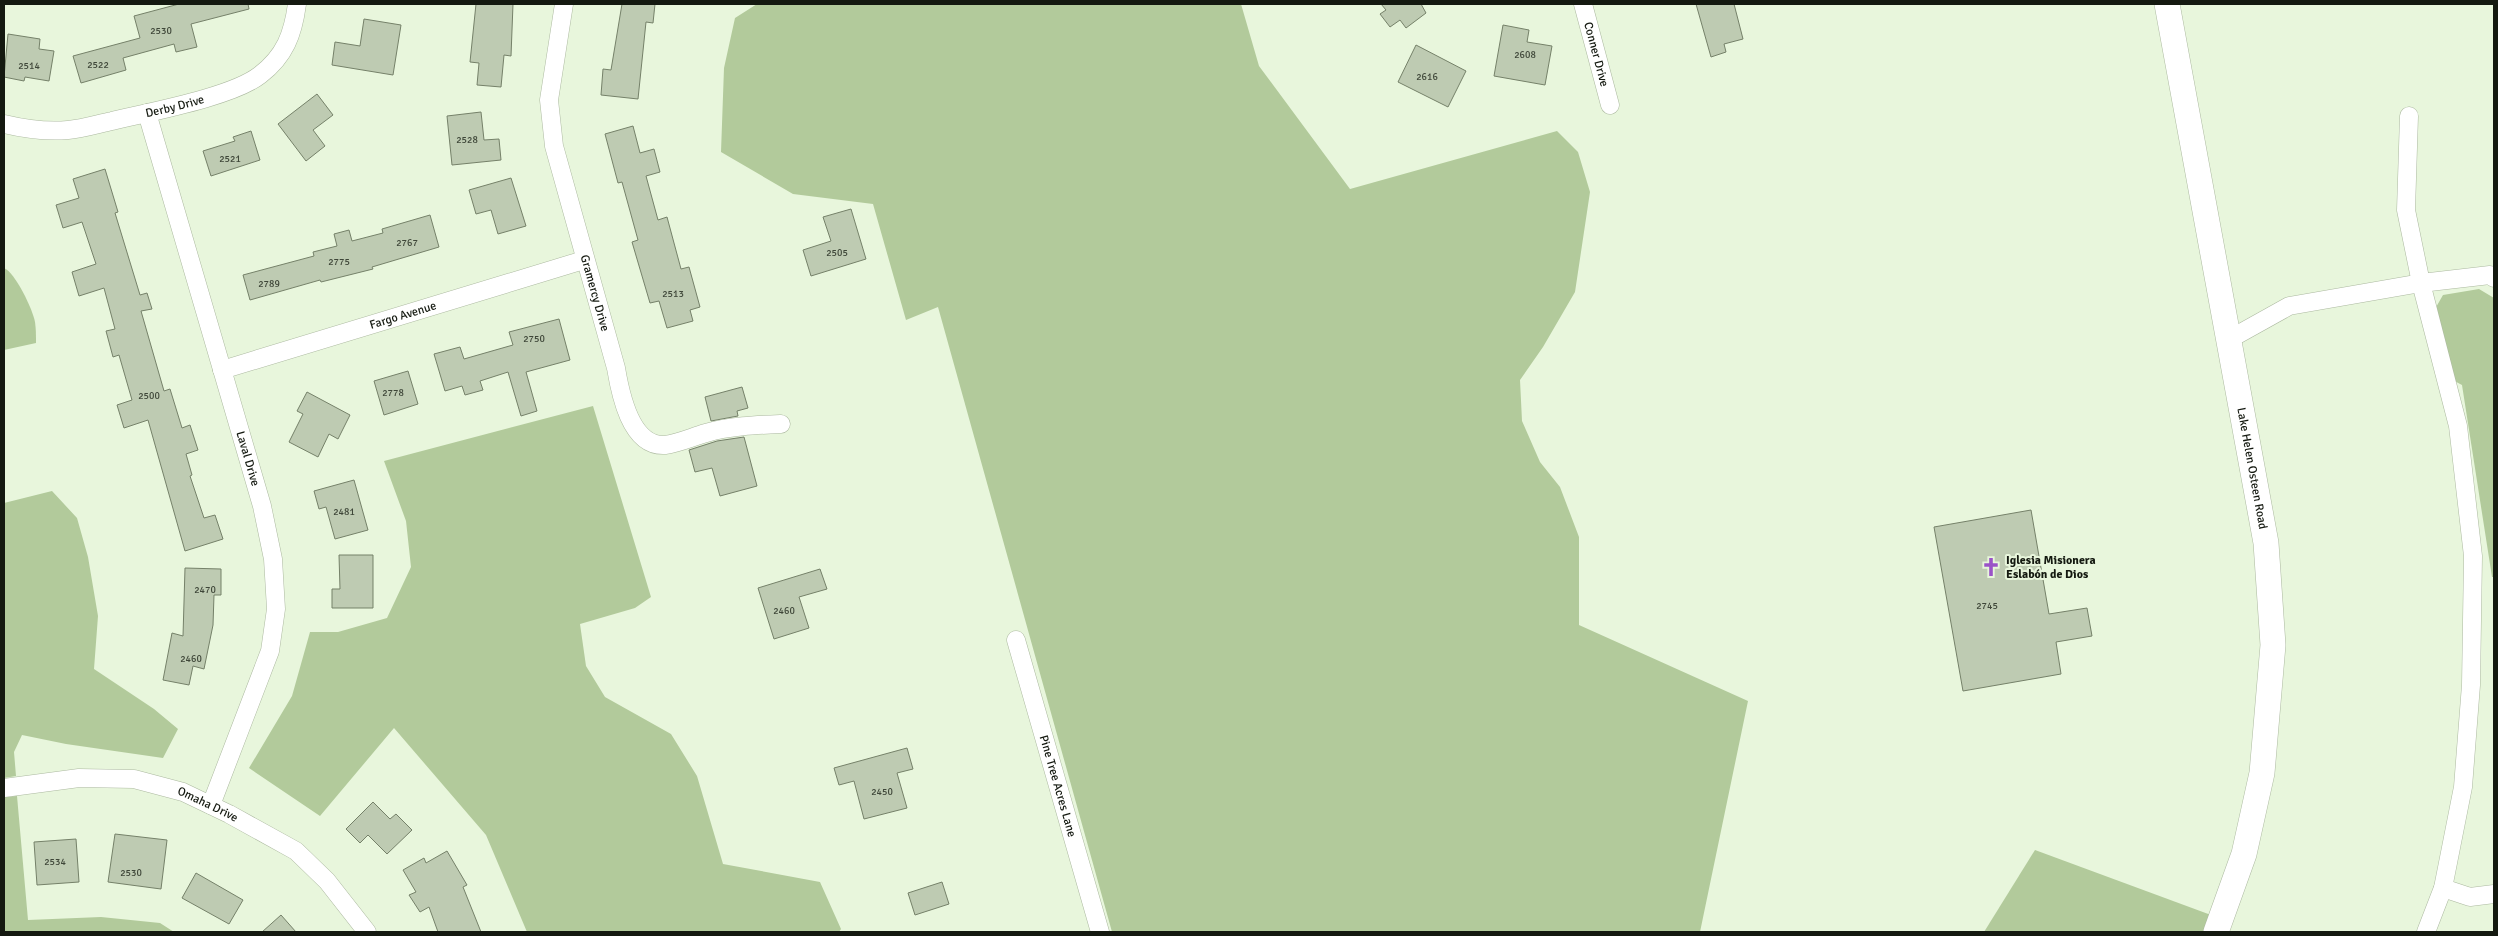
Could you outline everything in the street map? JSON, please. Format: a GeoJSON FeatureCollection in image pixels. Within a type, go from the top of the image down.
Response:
{"type":"FeatureCollection","features":[{"type":"Feature","properties":{"kind":"street","name":"Derby Drive"},"geometry":{"type":"LineString","coordinates":[[4,124],[30,130],[69,130],[147,113],[238,88],[260,75],[281,54],[293,31],[297,4]]}},
{"type":"Feature","properties":{"kind":"street","name":"Gramercy Drive"},"geometry":{"type":"LineString","coordinates":[[564,4],[549,100],[554,146],[584,260],[616,368],[622,402],[633,425],[646,439],[663,445],[743,426],[781,424]]}},
{"type":"Feature","properties":{"kind":"street","name":"Conner Drive"},"geometry":{"type":"LineString","coordinates":[[1583,4],[1610,105]]}},
{"type":"Feature","properties":{"kind":"street","name":"Lake Helen Osteen Road"},"geometry":{"type":"LineString","coordinates":[[2167,4],[2266,543],[2272,644],[2262,772],[2244,854],[2216,932]]}},
{"type":"Feature","properties":{"kind":"street","name":"Laval Drive"},"geometry":{"type":"LineString","coordinates":[[147,113],[262,506],[273,559],[276,610],[270,651],[211,806]]}},
{"type":"Feature","properties":{"kind":"street"},"geometry":{"type":"LineString","coordinates":[[2409,116],[2406,210],[2421,283],[2458,426],[2473,556],[2471,685],[2463,787],[2443,888],[2426,932]]}},
{"type":"Feature","properties":{"kind":"street","name":"Fargo Avenue"},"geometry":{"type":"LineString","coordinates":[[222,370],[584,260]]}},
{"type":"Feature","properties":{"kind":"street"},"geometry":{"type":"LineString","coordinates":[[2228,340],[2288,306],[2421,283],[2490,275],[2494,278]]}},
{"type":"Feature","properties":{"kind":"street","name":"Pine Tree Acres Lane"},"geometry":{"type":"LineString","coordinates":[[1016,640],[1100,932]]}},
{"type":"Feature","properties":{"kind":"street","name":"Omaha Drive"},"geometry":{"type":"LineString","coordinates":[[4,788],[78,778],[134,779],[183,792],[296,851],[327,881],[367,932]]}},
{"type":"Feature","properties":{"kind":"street"},"geometry":{"type":"LineString","coordinates":[[2443,888],[2470,897],[2494,894]]}},
{"type":"Feature","properties":{"kind":"green space"},"geometry":{"type":"Polygon","coordinates":[[[757,4],[1241,4],[1259,66],[1350,189],[1557,131],[1578,152],[1590,192],[1575,292],[1543,347],[1520,380],[1522,421],[1540,462],[1560,487],[1579,537],[1579,625],[1748,701],[1700,932],[1112,932],[938,307],[906,320],[873,204],[793,194],[721,152],[724,68],[735,18],[757,4]]]}},
{"type":"Feature","properties":{"kind":"green space"},"geometry":{"type":"Polygon","coordinates":[[[4,268],[13,276],[31,309],[35,322],[36,343],[4,350],[4,268]]]}},
{"type":"Feature","properties":{"kind":"green space"},"geometry":{"type":"Polygon","coordinates":[[[2479,289],[2494,298],[2494,577],[2492,577],[2462,385],[2447,377],[2435,309],[2443,295],[2479,289]]]}},
{"type":"Feature","properties":{"kind":"green space"},"geometry":{"type":"Polygon","coordinates":[[[593,406],[651,597],[635,608],[580,624],[586,666],[605,697],[671,734],[697,776],[723,864],[820,882],[841,929],[839,932],[527,932],[486,835],[394,728],[320,816],[249,768],[292,696],[310,632],[338,632],[387,618],[411,567],[406,521],[384,461],[593,406]]]}},
{"type":"Feature","properties":{"kind":"green space"},"geometry":{"type":"Polygon","coordinates":[[[52,491],[77,518],[88,557],[98,616],[94,669],[154,709],[178,729],[163,758],[66,744],[22,735],[14,752],[16,776],[4,778],[4,503],[52,491]]]}},
{"type":"Feature","properties":{"kind":"green space"},"geometry":{"type":"Polygon","coordinates":[[[17,796],[28,920],[101,917],[160,923],[174,932],[4,932],[4,797],[17,796]]]}},
{"type":"Feature","properties":{"kind":"green space"},"geometry":{"type":"Polygon","coordinates":[[[2035,850],[2211,915],[2205,932],[1984,932],[2035,850]]]}},
{"type":"Feature","properties":{"kind":"building"},"geometry":{"type":"Polygon","coordinates":[[[179,4],[248,4],[249,9],[191,24],[197,47],[176,52],[174,44],[123,58],[126,70],[81,83],[73,56],[140,38],[134,16],[179,4]]]}},
{"type":"Feature","properties":{"kind":"building"},"geometry":{"type":"Polygon","coordinates":[[[476,4],[513,4],[511,56],[504,55],[501,87],[477,85],[479,63],[470,62],[476,4]]]}},
{"type":"Feature","properties":{"kind":"building"},"geometry":{"type":"Polygon","coordinates":[[[622,4],[655,4],[653,23],[646,22],[638,99],[601,95],[603,69],[611,70],[622,4]]]}},
{"type":"Feature","properties":{"kind":"building"},"geometry":{"type":"Polygon","coordinates":[[[1381,4],[1421,4],[1426,13],[1406,28],[1400,20],[1390,27],[1380,14],[1386,10],[1381,4]]]}},
{"type":"Feature","properties":{"kind":"building"},"geometry":{"type":"Polygon","coordinates":[[[1696,4],[1734,4],[1743,39],[1724,44],[1726,52],[1711,57],[1696,4]]]}},
{"type":"Feature","properties":{"kind":"building"},"geometry":{"type":"Polygon","coordinates":[[[364,19],[401,25],[393,75],[332,65],[335,42],[360,46],[364,19]]]}},
{"type":"Feature","properties":{"kind":"building"},"geometry":{"type":"Polygon","coordinates":[[[1503,25],[1529,30],[1527,42],[1552,46],[1545,85],[1494,76],[1503,25]]]}},
{"type":"Feature","properties":{"kind":"building"},"geometry":{"type":"Polygon","coordinates":[[[8,34],[40,39],[39,49],[54,51],[49,81],[25,77],[24,81],[4,77],[8,34]]]}},
{"type":"Feature","properties":{"kind":"building"},"geometry":{"type":"Polygon","coordinates":[[[1416,45],[1466,71],[1448,107],[1398,82],[1416,45]]]}},
{"type":"Feature","properties":{"kind":"building"},"geometry":{"type":"Polygon","coordinates":[[[317,94],[333,115],[313,130],[325,146],[306,161],[278,124],[317,94]]]}},
{"type":"Feature","properties":{"kind":"building"},"geometry":{"type":"Polygon","coordinates":[[[481,112],[484,140],[499,139],[501,160],[452,165],[447,116],[481,112]]]}},
{"type":"Feature","properties":{"kind":"building"},"geometry":{"type":"Polygon","coordinates":[[[633,126],[640,153],[654,149],[660,172],[646,176],[658,220],[667,217],[681,269],[689,267],[700,307],[690,310],[693,321],[667,328],[659,301],[650,303],[632,242],[638,240],[622,182],[618,183],[605,134],[633,126]]]}},
{"type":"Feature","properties":{"kind":"building"},"geometry":{"type":"Polygon","coordinates":[[[251,131],[260,160],[211,176],[203,151],[235,141],[233,137],[251,131]]]}},
{"type":"Feature","properties":{"kind":"building"},"geometry":{"type":"Polygon","coordinates":[[[105,169],[118,212],[115,213],[140,295],[147,293],[152,309],[141,311],[164,391],[170,389],[182,428],[190,425],[198,450],[186,454],[192,475],[190,476],[204,518],[215,515],[223,539],[185,551],[148,420],[124,428],[117,405],[132,400],[119,355],[113,357],[106,331],[115,329],[104,288],[79,296],[72,272],[96,264],[82,222],[63,228],[56,205],[79,198],[73,179],[105,169]]]}},
{"type":"Feature","properties":{"kind":"building"},"geometry":{"type":"Polygon","coordinates":[[[511,178],[526,226],[498,234],[491,210],[476,214],[469,190],[511,178]]]}},
{"type":"Feature","properties":{"kind":"building"},"geometry":{"type":"Polygon","coordinates":[[[851,209],[866,259],[811,276],[803,250],[831,241],[823,217],[851,209]]]}},
{"type":"Feature","properties":{"kind":"building"},"geometry":{"type":"Polygon","coordinates":[[[430,215],[439,247],[372,267],[373,269],[321,282],[320,280],[250,300],[243,275],[314,256],[313,252],[337,246],[334,234],[349,230],[352,241],[383,233],[382,229],[430,215]]]}},
{"type":"Feature","properties":{"kind":"building"},"geometry":{"type":"Polygon","coordinates":[[[559,319],[570,360],[526,372],[537,411],[521,416],[508,372],[480,381],[483,390],[465,395],[462,386],[445,391],[434,354],[460,347],[464,359],[513,345],[509,332],[559,319]]]}},
{"type":"Feature","properties":{"kind":"building"},"geometry":{"type":"Polygon","coordinates":[[[408,371],[418,404],[384,415],[374,381],[408,371]]]}},
{"type":"Feature","properties":{"kind":"building"},"geometry":{"type":"Polygon","coordinates":[[[742,387],[748,408],[737,411],[738,416],[711,421],[705,397],[742,387]]]}},
{"type":"Feature","properties":{"kind":"building"},"geometry":{"type":"Polygon","coordinates":[[[307,392],[350,415],[338,439],[329,434],[318,457],[289,442],[303,414],[297,411],[307,392]]]}},
{"type":"Feature","properties":{"kind":"building"},"geometry":{"type":"Polygon","coordinates":[[[744,437],[757,486],[720,496],[712,468],[695,472],[689,450],[717,441],[744,437]]]}},
{"type":"Feature","properties":{"kind":"building"},"geometry":{"type":"Polygon","coordinates":[[[354,480],[368,530],[335,539],[326,507],[319,509],[314,491],[354,480]]]}},
{"type":"Feature","properties":{"kind":"building","name":"Iglesia Misionera Eslabón de Dios"},"geometry":{"type":"Polygon","coordinates":[[[2031,510],[2049,614],[2087,608],[2092,636],[2056,642],[2061,674],[1963,691],[1934,527],[2031,510]]]}},
{"type":"Feature","properties":{"kind":"building"},"geometry":{"type":"Polygon","coordinates":[[[339,555],[373,555],[373,608],[332,608],[332,589],[340,589],[339,555]]]}},
{"type":"Feature","properties":{"kind":"building"},"geometry":{"type":"Polygon","coordinates":[[[185,568],[221,569],[221,595],[214,595],[213,625],[204,669],[193,666],[189,685],[163,680],[172,633],[183,636],[185,568]]]}},
{"type":"Feature","properties":{"kind":"building"},"geometry":{"type":"Polygon","coordinates":[[[820,569],[827,589],[799,597],[809,628],[774,639],[758,588],[820,569]]]}},
{"type":"Feature","properties":{"kind":"building"},"geometry":{"type":"Polygon","coordinates":[[[907,748],[913,769],[897,773],[907,808],[864,819],[854,781],[839,785],[834,768],[907,748]]]}},
{"type":"Feature","properties":{"kind":"building"},"geometry":{"type":"Polygon","coordinates":[[[373,802],[390,819],[396,814],[412,830],[387,854],[368,835],[360,843],[346,829],[373,802]]]}},
{"type":"Feature","properties":{"kind":"building"},"geometry":{"type":"Polygon","coordinates":[[[115,834],[167,840],[161,889],[108,882],[115,834]]]}},
{"type":"Feature","properties":{"kind":"building"},"geometry":{"type":"Polygon","coordinates":[[[76,839],[79,882],[37,885],[34,842],[76,839]]]}},
{"type":"Feature","properties":{"kind":"building"},"geometry":{"type":"Polygon","coordinates":[[[447,851],[467,885],[463,887],[481,932],[438,932],[429,907],[420,912],[409,895],[416,892],[403,870],[424,858],[426,863],[447,851]]]}},
{"type":"Feature","properties":{"kind":"building"},"geometry":{"type":"Polygon","coordinates":[[[196,873],[243,900],[229,924],[182,898],[196,873]]]}},
{"type":"Feature","properties":{"kind":"building"},"geometry":{"type":"Polygon","coordinates":[[[942,882],[949,904],[915,915],[908,893],[942,882]]]}},
{"type":"Feature","properties":{"kind":"building"},"geometry":{"type":"Polygon","coordinates":[[[281,915],[296,932],[262,932],[281,915]]]}},
{"type":"Feature","properties":{"kind":"place","name":"Iglesia Misionera Eslabón de Dios"},"geometry":{"type":"Point","coordinates":[1991,567]}}]}
